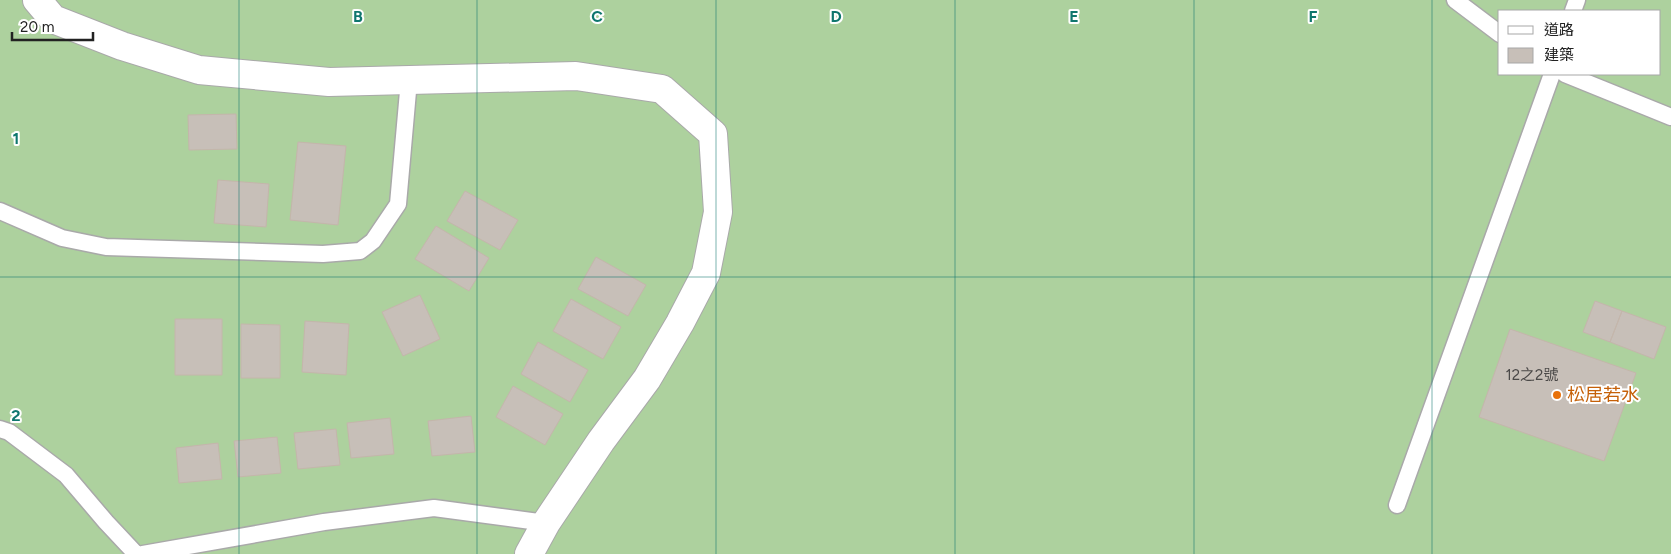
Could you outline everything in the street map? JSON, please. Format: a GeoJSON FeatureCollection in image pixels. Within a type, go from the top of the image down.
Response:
{"type":"FeatureCollection","features":[{"type":"Feature","properties":{"kind":"street"},"geometry":{"type":"LineString","coordinates":[[37,0],[54,19],[122,46],[199,70],[329,82],[576,76],[662,90],[713,134],[718,212],[706,273],[680,323],[647,379],[546,523],[530,554]]}},
{"type":"Feature","properties":{"kind":"lane"},"geometry":{"type":"LineString","coordinates":[[1455,0],[1498,32]]}},
{"type":"Feature","properties":{"kind":"lane"},"geometry":{"type":"LineString","coordinates":[[1397,505],[1552,75]]}},
{"type":"Feature","properties":{"kind":"lane"},"geometry":{"type":"LineString","coordinates":[[1567,75],[1671,117]]}},
{"type":"Feature","properties":{"kind":"lane"},"geometry":{"type":"LineString","coordinates":[[0,211],[62,238],[106,247],[323,254],[360,250],[373,241],[398,204],[409,80]]}},
{"type":"Feature","properties":{"kind":"lane"},"geometry":{"type":"LineString","coordinates":[[0,429],[9,432],[66,476],[136,554]]}},
{"type":"Feature","properties":{"kind":"lane"},"geometry":{"type":"LineString","coordinates":[[143,554],[324,522],[434,508],[546,523]]}},
{"type":"Feature","properties":{"kind":"green space"},"geometry":{"type":"Polygon","coordinates":[[[0,0],[1671,0],[1671,554],[0,554],[0,0]]]}},
{"type":"Feature","properties":{"kind":"building"},"geometry":{"type":"Polygon","coordinates":[[[236,114],[237,149],[189,150],[188,115],[236,114]]]}},
{"type":"Feature","properties":{"kind":"building"},"geometry":{"type":"Polygon","coordinates":[[[298,142],[346,146],[338,225],[290,220],[298,142]]]}},
{"type":"Feature","properties":{"kind":"building"},"geometry":{"type":"Polygon","coordinates":[[[218,180],[269,184],[266,227],[214,223],[218,180]]]}},
{"type":"Feature","properties":{"kind":"building"},"geometry":{"type":"Polygon","coordinates":[[[465,191],[518,220],[500,250],[447,221],[465,191]]]}},
{"type":"Feature","properties":{"kind":"building"},"geometry":{"type":"Polygon","coordinates":[[[436,226],[489,258],[469,291],[415,259],[436,226]]]}},
{"type":"Feature","properties":{"kind":"building"},"geometry":{"type":"Polygon","coordinates":[[[596,257],[646,285],[628,316],[578,289],[596,257]]]}},
{"type":"Feature","properties":{"kind":"building"},"geometry":{"type":"Polygon","coordinates":[[[420,295],[440,339],[403,356],[382,312],[420,295]]]}},
{"type":"Feature","properties":{"kind":"building"},"geometry":{"type":"Polygon","coordinates":[[[571,299],[621,327],[603,359],[553,331],[571,299]]]}},
{"type":"Feature","properties":{"kind":"building"},"geometry":{"type":"Polygon","coordinates":[[[1595,301],[1622,311],[1610,342],[1583,332],[1595,301]]]}},
{"type":"Feature","properties":{"kind":"building"},"geometry":{"type":"Polygon","coordinates":[[[1622,311],[1666,327],[1654,359],[1610,342],[1622,311]]]}},
{"type":"Feature","properties":{"kind":"building"},"geometry":{"type":"Polygon","coordinates":[[[175,319],[222,319],[222,375],[175,375],[175,319]]]}},
{"type":"Feature","properties":{"kind":"building"},"geometry":{"type":"Polygon","coordinates":[[[305,321],[349,324],[346,375],[302,372],[305,321]]]}},
{"type":"Feature","properties":{"kind":"building"},"geometry":{"type":"Polygon","coordinates":[[[241,324],[280,325],[280,378],[241,378],[241,324]]]}},
{"type":"Feature","properties":{"kind":"building","name":"松居若水"},"geometry":{"type":"Polygon","coordinates":[[[1510,329],[1636,373],[1604,461],[1479,417],[1510,329]]]}},
{"type":"Feature","properties":{"kind":"building"},"geometry":{"type":"Polygon","coordinates":[[[538,342],[588,370],[570,402],[521,374],[538,342]]]}},
{"type":"Feature","properties":{"kind":"building"},"geometry":{"type":"Polygon","coordinates":[[[513,386],[563,414],[545,445],[496,417],[513,386]]]}},
{"type":"Feature","properties":{"kind":"building"},"geometry":{"type":"Polygon","coordinates":[[[471,416],[475,452],[432,456],[428,421],[471,416]]]}},
{"type":"Feature","properties":{"kind":"building"},"geometry":{"type":"Polygon","coordinates":[[[390,418],[394,454],[351,458],[347,423],[390,418]]]}},
{"type":"Feature","properties":{"kind":"building"},"geometry":{"type":"Polygon","coordinates":[[[336,429],[340,465],[298,469],[294,433],[336,429]]]}},
{"type":"Feature","properties":{"kind":"building"},"geometry":{"type":"Polygon","coordinates":[[[277,437],[281,473],[238,477],[234,441],[277,437]]]}},
{"type":"Feature","properties":{"kind":"building"},"geometry":{"type":"Polygon","coordinates":[[[218,443],[222,479],[179,483],[176,448],[218,443]]]}},
{"type":"Feature","properties":{"kind":"place","name":"松居若水"},"geometry":{"type":"Point","coordinates":[1557,395]}}]}
